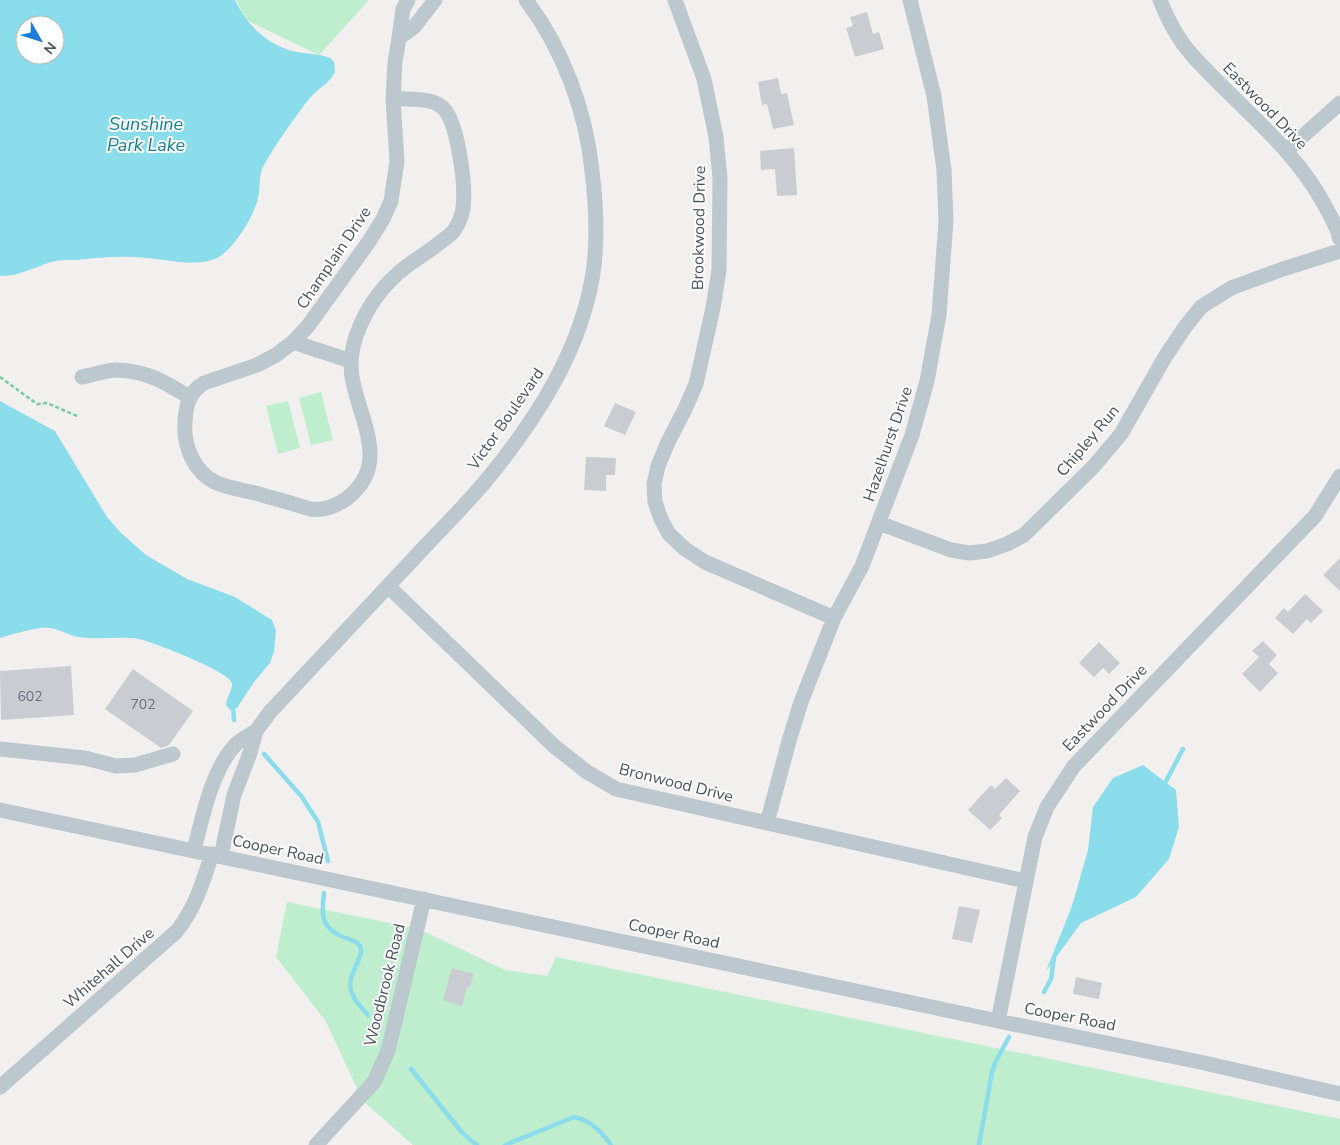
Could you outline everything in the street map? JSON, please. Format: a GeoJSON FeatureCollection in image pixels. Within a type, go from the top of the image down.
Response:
{"type":"FeatureCollection","features":[{"type":"Feature","properties":{"kind":"street","name":"Champlain Drive"},"geometry":{"type":"LineString","coordinates":[[189,397],[197,387],[204,383],[256,366],[276,355],[293,342],[308,326],[368,244],[383,219],[391,201],[397,162],[393,98],[395,62],[403,9],[408,0]]}},
{"type":"Feature","properties":{"kind":"street"},"geometry":{"type":"LineString","coordinates":[[398,38],[414,28],[435,0]]}},
{"type":"Feature","properties":{"kind":"street","name":"Victor Boulevard"},"geometry":{"type":"LineString","coordinates":[[194,850],[209,795],[219,771],[236,744],[256,730],[270,712],[488,478],[541,406],[558,376],[585,309],[593,272],[596,234],[595,193],[591,157],[584,125],[572,86],[552,43],[526,0]]}},
{"type":"Feature","properties":{"kind":"street","name":"Brookwood Drive"},"geometry":{"type":"LineString","coordinates":[[675,0],[704,79],[716,137],[720,178],[719,270],[714,308],[696,384],[658,466],[654,484],[655,502],[669,534],[685,549],[705,562],[834,618]]}},
{"type":"Feature","properties":{"kind":"street","name":"Hazelhurst Drive"},"geometry":{"type":"LineString","coordinates":[[767,823],[801,702],[834,618],[862,566],[912,435],[927,381],[939,315],[946,221],[944,170],[934,96],[910,0]]}},
{"type":"Feature","properties":{"kind":"street","name":"Eastwood Drive"},"geometry":{"type":"LineString","coordinates":[[1160,0],[1176,33],[1192,55],[1286,151],[1312,183],[1337,227],[1340,239]]}},
{"type":"Feature","properties":{"kind":"street"},"geometry":{"type":"LineString","coordinates":[[82,378],[116,370],[149,375],[168,383],[189,397],[185,413],[185,437],[191,456],[203,473],[217,483],[310,509],[338,505],[353,494],[367,473],[370,462],[369,438],[352,376],[351,361],[356,337],[370,306],[380,292],[406,267],[453,232],[463,209],[464,196],[457,142],[454,127],[446,112],[436,103],[393,98]]}},
{"type":"Feature","properties":{"kind":"street"},"geometry":{"type":"LineString","coordinates":[[1286,151],[1340,103]]}},
{"type":"Feature","properties":{"kind":"street","name":"Chipley Run"},"geometry":{"type":"LineString","coordinates":[[879,523],[951,550],[969,553],[987,551],[1007,544],[1024,534],[1094,466],[1121,434],[1165,357],[1201,307],[1231,288],[1340,251]]}},
{"type":"Feature","properties":{"kind":"street"},"geometry":{"type":"LineString","coordinates":[[293,342],[351,361]]}},
{"type":"Feature","properties":{"kind":"street","name":"Eastwood Drive"},"geometry":{"type":"LineString","coordinates":[[998,1020],[1035,836],[1047,807],[1074,766],[1315,516],[1340,476]]}},
{"type":"Feature","properties":{"kind":"street","name":"Bronwood Drive"},"geometry":{"type":"LineString","coordinates":[[388,586],[554,746],[587,772],[616,788],[1026,881]]}},
{"type":"Feature","properties":{"kind":"street","name":"Victor Boulevard"},"geometry":{"type":"LineString","coordinates":[[216,855],[256,730]]}},
{"type":"Feature","properties":{"kind":"street"},"geometry":{"type":"LineString","coordinates":[[0,749],[85,758],[116,766],[135,765],[174,754]]}},
{"type":"Feature","properties":{"kind":"street","name":"Cooper Road"},"geometry":{"type":"LineString","coordinates":[[0,810],[1200,1062],[1340,1094]]}},
{"type":"Feature","properties":{"kind":"street","name":"Whitehall Drive"},"geometry":{"type":"LineString","coordinates":[[0,1087],[177,931],[186,920],[197,900],[216,855]]}},
{"type":"Feature","properties":{"kind":"street","name":"Woodbrook Road"},"geometry":{"type":"LineString","coordinates":[[316,1145],[374,1082],[388,1051],[424,899]]}},
{"type":"Feature","properties":{"kind":"path"},"geometry":{"type":"LineString","coordinates":[[0,377],[37,404],[47,403],[77,416]]}},
{"type":"Feature","properties":{"kind":"green space"},"geometry":{"type":"Polygon","coordinates":[[[236,0],[369,0],[319,55],[246,20],[236,0]]]}},
{"type":"Feature","properties":{"kind":"green space"},"geometry":{"type":"Polygon","coordinates":[[[321,392],[333,440],[311,445],[299,398],[321,392]]]}},
{"type":"Feature","properties":{"kind":"green space"},"geometry":{"type":"Polygon","coordinates":[[[288,401],[300,448],[278,454],[266,406],[288,401]]]}},
{"type":"Feature","properties":{"kind":"green space"},"geometry":{"type":"Polygon","coordinates":[[[287,902],[419,929],[505,970],[547,976],[556,957],[1340,1119],[1340,1145],[413,1145],[363,1101],[325,1020],[276,957],[287,902]]]}},
{"type":"Feature","properties":{"kind":"water","name":"Sunshine Park Lake"},"geometry":{"type":"Polygon","coordinates":[[[0,0],[235,0],[251,25],[265,38],[292,51],[326,56],[334,62],[335,72],[309,99],[285,131],[262,169],[258,198],[253,212],[239,237],[222,255],[213,260],[191,263],[126,257],[60,260],[7,276],[0,276],[0,0]]]}},
{"type":"Feature","properties":{"kind":"water"},"geometry":{"type":"Polygon","coordinates":[[[0,401],[55,431],[107,517],[121,533],[146,555],[187,579],[235,597],[272,620],[276,631],[274,652],[270,663],[254,682],[237,708],[230,710],[226,705],[232,685],[228,678],[190,658],[147,641],[131,638],[78,637],[49,628],[24,631],[0,638],[0,401]]]}},
{"type":"Feature","properties":{"kind":"water"},"geometry":{"type":"Polygon","coordinates":[[[1143,765],[1176,790],[1179,827],[1169,859],[1136,897],[1081,923],[1046,971],[1072,906],[1088,850],[1093,807],[1113,778],[1143,765]]]}},
{"type":"Feature","properties":{"kind":"building"},"geometry":{"type":"Polygon","coordinates":[[[867,12],[873,34],[879,32],[884,49],[855,57],[846,28],[853,26],[850,17],[867,12]]]}},
{"type":"Feature","properties":{"kind":"building"},"geometry":{"type":"Polygon","coordinates":[[[778,78],[781,94],[787,93],[794,125],[773,129],[767,104],[762,105],[758,82],[778,78]]]}},
{"type":"Feature","properties":{"kind":"building"},"geometry":{"type":"Polygon","coordinates":[[[794,148],[797,195],[777,196],[775,169],[761,170],[760,151],[794,148]]]}},
{"type":"Feature","properties":{"kind":"building"},"geometry":{"type":"Polygon","coordinates":[[[615,403],[636,412],[625,435],[604,426],[615,403]]]}},
{"type":"Feature","properties":{"kind":"building"},"geometry":{"type":"Polygon","coordinates":[[[586,457],[616,458],[615,475],[606,475],[606,491],[584,490],[586,457]]]}},
{"type":"Feature","properties":{"kind":"building"},"geometry":{"type":"Polygon","coordinates":[[[1340,558],[1340,591],[1323,575],[1340,558]]]}},
{"type":"Feature","properties":{"kind":"building"},"geometry":{"type":"Polygon","coordinates":[[[1305,594],[1323,611],[1311,623],[1307,619],[1293,634],[1275,618],[1284,608],[1288,612],[1305,594]]]}},
{"type":"Feature","properties":{"kind":"building"},"geometry":{"type":"Polygon","coordinates":[[[1263,641],[1277,655],[1269,664],[1278,673],[1260,692],[1242,674],[1259,657],[1252,651],[1263,641]]]}},
{"type":"Feature","properties":{"kind":"building"},"geometry":{"type":"Polygon","coordinates":[[[1099,642],[1120,663],[1109,674],[1103,668],[1094,677],[1079,663],[1099,642]]]}},
{"type":"Feature","properties":{"kind":"building"},"geometry":{"type":"Polygon","coordinates":[[[71,666],[74,715],[1,720],[0,671],[71,666]]]}},
{"type":"Feature","properties":{"kind":"building"},"geometry":{"type":"Polygon","coordinates":[[[133,669],[193,711],[169,745],[161,748],[105,709],[133,669]]]}},
{"type":"Feature","properties":{"kind":"building"},"geometry":{"type":"Polygon","coordinates":[[[1006,778],[1020,791],[999,815],[1002,818],[990,830],[968,810],[991,785],[995,789],[1006,778]]]}},
{"type":"Feature","properties":{"kind":"building"},"geometry":{"type":"Polygon","coordinates":[[[959,906],[980,910],[972,943],[952,939],[959,906]]]}},
{"type":"Feature","properties":{"kind":"building"},"geometry":{"type":"Polygon","coordinates":[[[452,968],[474,974],[470,987],[467,987],[462,1006],[443,1000],[452,968]]]}},
{"type":"Feature","properties":{"kind":"building"},"geometry":{"type":"Polygon","coordinates":[[[1076,977],[1102,983],[1099,999],[1073,994],[1076,977]]]}},
{"type":"Feature","properties":{"kind":"waterway"},"geometry":{"type":"LineString","coordinates":[[233,706],[234,720]]}},
{"type":"Feature","properties":{"kind":"waterway"},"geometry":{"type":"LineString","coordinates":[[1163,787],[1183,749]]}},
{"type":"Feature","properties":{"kind":"waterway"},"geometry":{"type":"LineString","coordinates":[[264,754],[302,797],[318,822],[328,861]]}},
{"type":"Feature","properties":{"kind":"waterway"},"geometry":{"type":"LineString","coordinates":[[324,893],[323,915],[327,926],[360,946],[360,956],[350,987],[355,999],[368,1015]]}},
{"type":"Feature","properties":{"kind":"waterway"},"geometry":{"type":"LineString","coordinates":[[1044,992],[1051,979],[1054,958]]}},
{"type":"Feature","properties":{"kind":"waterway"},"geometry":{"type":"LineString","coordinates":[[979,1145],[992,1072],[1009,1037]]}},
{"type":"Feature","properties":{"kind":"waterway"},"geometry":{"type":"LineString","coordinates":[[411,1069],[460,1130],[477,1145]]}},
{"type":"Feature","properties":{"kind":"waterway"},"geometry":{"type":"LineString","coordinates":[[505,1145],[574,1117],[595,1127],[611,1145]]}}]}
